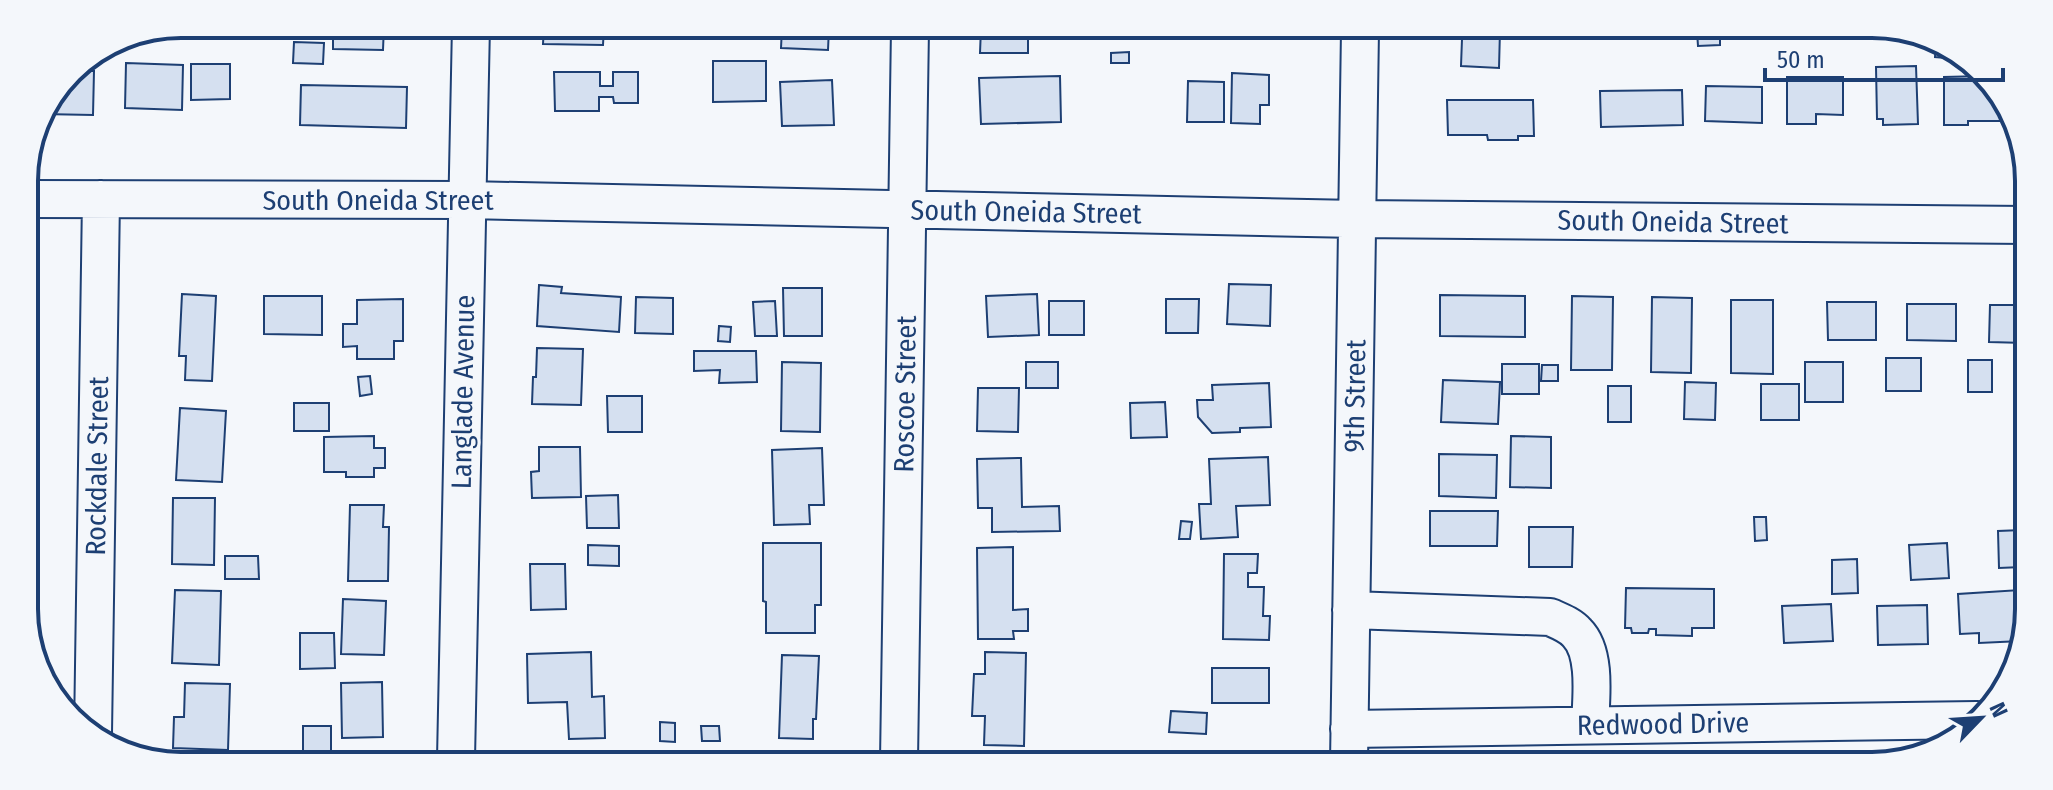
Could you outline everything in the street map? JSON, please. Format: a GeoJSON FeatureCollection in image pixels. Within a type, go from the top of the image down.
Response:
{"type":"FeatureCollection","features":[{"type":"Feature","properties":{"kind":"street","name":"Langlade Avenue"},"geometry":{"type":"LineString","coordinates":[[456,752],[471,38]]}},
{"type":"Feature","properties":{"kind":"street","name":"Roscoe Street"},"geometry":{"type":"LineString","coordinates":[[899,752],[910,38]]}},
{"type":"Feature","properties":{"kind":"street","name":"9th Street"},"geometry":{"type":"LineString","coordinates":[[1349,746],[1360,38]]}},
{"type":"Feature","properties":{"kind":"street","name":"South Oneida Street"},"geometry":{"type":"LineString","coordinates":[[38,199],[467,200],[1357,219],[2015,225]]}},
{"type":"Feature","properties":{"kind":"street","name":"Rockdale Street"},"geometry":{"type":"LineString","coordinates":[[93,722],[101,199]]}},
{"type":"Feature","properties":{"kind":"street"},"geometry":{"type":"LineString","coordinates":[[1351,610],[1550,617],[1564,623],[1586,645],[1591,668],[1590,725]]}},
{"type":"Feature","properties":{"kind":"street","name":"Redwood Drive"},"geometry":{"type":"LineString","coordinates":[[1349,746],[1590,725],[1941,720]]}},
{"type":"Feature","properties":{"kind":"building"},"geometry":{"type":"Polygon","coordinates":[[[333,38],[383,38],[383,50],[333,49],[333,38]]]}},
{"type":"Feature","properties":{"kind":"building"},"geometry":{"type":"Polygon","coordinates":[[[543,38],[603,38],[603,45],[543,44],[543,38]]]}},
{"type":"Feature","properties":{"kind":"building"},"geometry":{"type":"Polygon","coordinates":[[[781,38],[829,38],[828,50],[781,48],[781,38]]]}},
{"type":"Feature","properties":{"kind":"building"},"geometry":{"type":"Polygon","coordinates":[[[981,38],[1028,38],[1028,53],[980,53],[981,38]]]}},
{"type":"Feature","properties":{"kind":"building"},"geometry":{"type":"Polygon","coordinates":[[[1500,38],[1499,68],[1461,66],[1462,39],[1450,39],[1500,38]]]}},
{"type":"Feature","properties":{"kind":"building"},"geometry":{"type":"Polygon","coordinates":[[[1697,38],[1720,38],[1720,45],[1698,46],[1697,38]]]}},
{"type":"Feature","properties":{"kind":"building"},"geometry":{"type":"Polygon","coordinates":[[[294,42],[324,43],[323,64],[293,63],[294,42]]]}},
{"type":"Feature","properties":{"kind":"building"},"geometry":{"type":"Polygon","coordinates":[[[1129,52],[1129,63],[1111,63],[1111,53],[1129,52]]]}},
{"type":"Feature","properties":{"kind":"building"},"geometry":{"type":"Polygon","coordinates":[[[713,61],[766,61],[766,101],[713,102],[713,61]]]}},
{"type":"Feature","properties":{"kind":"building"},"geometry":{"type":"Polygon","coordinates":[[[126,63],[183,65],[182,110],[125,108],[126,63]]]}},
{"type":"Feature","properties":{"kind":"building"},"geometry":{"type":"Polygon","coordinates":[[[191,64],[230,64],[230,99],[191,100],[191,64]]]}},
{"type":"Feature","properties":{"kind":"building"},"geometry":{"type":"Polygon","coordinates":[[[1916,66],[1918,124],[1883,125],[1883,119],[1877,119],[1876,67],[1916,66]]]}},
{"type":"Feature","properties":{"kind":"building"},"geometry":{"type":"Polygon","coordinates":[[[90,71],[94,71],[93,115],[55,114],[73,87],[90,71]]]}},
{"type":"Feature","properties":{"kind":"building"},"geometry":{"type":"Polygon","coordinates":[[[554,72],[600,72],[600,86],[613,86],[613,72],[638,72],[638,103],[614,103],[613,97],[599,97],[599,111],[555,111],[554,72]]]}},
{"type":"Feature","properties":{"kind":"building"},"geometry":{"type":"Polygon","coordinates":[[[1232,73],[1269,75],[1269,105],[1260,105],[1260,124],[1231,123],[1232,73]]]}},
{"type":"Feature","properties":{"kind":"building"},"geometry":{"type":"Polygon","coordinates":[[[1060,76],[1061,122],[981,124],[979,78],[1060,76]]]}},
{"type":"Feature","properties":{"kind":"building"},"geometry":{"type":"Polygon","coordinates":[[[1969,76],[1985,94],[2002,121],[1944,125],[1944,77],[1969,76]]]}},
{"type":"Feature","properties":{"kind":"building"},"geometry":{"type":"Polygon","coordinates":[[[1787,77],[1843,77],[1843,115],[1816,114],[1816,124],[1787,124],[1787,77]]]}},
{"type":"Feature","properties":{"kind":"building"},"geometry":{"type":"Polygon","coordinates":[[[832,80],[834,125],[782,126],[780,82],[832,80]]]}},
{"type":"Feature","properties":{"kind":"building"},"geometry":{"type":"Polygon","coordinates":[[[1188,81],[1224,82],[1224,122],[1187,122],[1188,81]]]}},
{"type":"Feature","properties":{"kind":"building"},"geometry":{"type":"Polygon","coordinates":[[[301,85],[407,87],[406,128],[300,125],[301,85]]]}},
{"type":"Feature","properties":{"kind":"building"},"geometry":{"type":"Polygon","coordinates":[[[1706,86],[1762,87],[1762,123],[1705,121],[1706,86]]]}},
{"type":"Feature","properties":{"kind":"building"},"geometry":{"type":"Polygon","coordinates":[[[1682,90],[1683,125],[1601,127],[1600,91],[1682,90]]]}},
{"type":"Feature","properties":{"kind":"building"},"geometry":{"type":"Polygon","coordinates":[[[1447,100],[1533,100],[1534,136],[1518,136],[1518,140],[1488,140],[1487,135],[1448,135],[1447,100]]]}},
{"type":"Feature","properties":{"kind":"building"},"geometry":{"type":"Polygon","coordinates":[[[1229,284],[1271,285],[1270,326],[1227,324],[1229,284]]]}},
{"type":"Feature","properties":{"kind":"building"},"geometry":{"type":"Polygon","coordinates":[[[539,285],[562,287],[561,293],[621,297],[619,332],[537,326],[539,285]]]}},
{"type":"Feature","properties":{"kind":"building"},"geometry":{"type":"Polygon","coordinates":[[[783,288],[822,288],[822,336],[784,336],[783,288]]]}},
{"type":"Feature","properties":{"kind":"building"},"geometry":{"type":"Polygon","coordinates":[[[182,294],[216,296],[212,381],[185,380],[186,356],[179,356],[182,294]]]}},
{"type":"Feature","properties":{"kind":"building"},"geometry":{"type":"Polygon","coordinates":[[[1037,294],[1039,335],[988,337],[986,296],[1037,294]]]}},
{"type":"Feature","properties":{"kind":"building"},"geometry":{"type":"Polygon","coordinates":[[[1440,295],[1525,296],[1525,337],[1440,336],[1440,295]]]}},
{"type":"Feature","properties":{"kind":"building"},"geometry":{"type":"Polygon","coordinates":[[[264,296],[322,296],[322,335],[264,334],[264,296]]]}},
{"type":"Feature","properties":{"kind":"building"},"geometry":{"type":"Polygon","coordinates":[[[1572,296],[1613,297],[1612,370],[1571,370],[1572,296]]]}},
{"type":"Feature","properties":{"kind":"building"},"geometry":{"type":"Polygon","coordinates":[[[636,297],[673,298],[673,334],[635,333],[636,297]]]}},
{"type":"Feature","properties":{"kind":"building"},"geometry":{"type":"Polygon","coordinates":[[[1652,297],[1692,298],[1691,373],[1651,372],[1652,297]]]}},
{"type":"Feature","properties":{"kind":"building"},"geometry":{"type":"Polygon","coordinates":[[[403,299],[403,341],[394,341],[394,359],[357,359],[357,346],[343,347],[343,324],[357,324],[357,300],[403,299]]]}},
{"type":"Feature","properties":{"kind":"building"},"geometry":{"type":"Polygon","coordinates":[[[1166,299],[1199,299],[1198,333],[1166,333],[1166,299]]]}},
{"type":"Feature","properties":{"kind":"building"},"geometry":{"type":"Polygon","coordinates":[[[1731,300],[1773,300],[1773,374],[1731,373],[1731,300]]]}},
{"type":"Feature","properties":{"kind":"building"},"geometry":{"type":"Polygon","coordinates":[[[775,301],[777,336],[755,336],[753,302],[775,301]]]}},
{"type":"Feature","properties":{"kind":"building"},"geometry":{"type":"Polygon","coordinates":[[[1049,301],[1084,301],[1084,335],[1049,335],[1049,301]]]}},
{"type":"Feature","properties":{"kind":"building"},"geometry":{"type":"Polygon","coordinates":[[[1827,302],[1876,302],[1876,340],[1828,340],[1827,302]]]}},
{"type":"Feature","properties":{"kind":"building"},"geometry":{"type":"Polygon","coordinates":[[[1907,304],[1956,304],[1956,341],[1907,340],[1907,304]]]}},
{"type":"Feature","properties":{"kind":"building"},"geometry":{"type":"Polygon","coordinates":[[[1990,305],[2015,305],[2015,343],[1989,342],[1990,305]]]}},
{"type":"Feature","properties":{"kind":"building"},"geometry":{"type":"Polygon","coordinates":[[[719,326],[731,327],[730,342],[718,341],[719,326]]]}},
{"type":"Feature","properties":{"kind":"building"},"geometry":{"type":"Polygon","coordinates":[[[537,348],[583,349],[581,405],[532,404],[537,348]]]}},
{"type":"Feature","properties":{"kind":"building"},"geometry":{"type":"Polygon","coordinates":[[[694,351],[756,351],[757,382],[719,383],[720,370],[694,371],[694,351]]]}},
{"type":"Feature","properties":{"kind":"building"},"geometry":{"type":"Polygon","coordinates":[[[1886,358],[1921,358],[1921,391],[1886,391],[1886,358]]]}},
{"type":"Feature","properties":{"kind":"building"},"geometry":{"type":"Polygon","coordinates":[[[1968,360],[1992,360],[1992,392],[1968,392],[1968,360]]]}},
{"type":"Feature","properties":{"kind":"building"},"geometry":{"type":"Polygon","coordinates":[[[782,362],[821,363],[820,432],[781,431],[782,362]]]}},
{"type":"Feature","properties":{"kind":"building"},"geometry":{"type":"Polygon","coordinates":[[[1026,362],[1058,362],[1058,388],[1026,388],[1026,362]]]}},
{"type":"Feature","properties":{"kind":"building"},"geometry":{"type":"Polygon","coordinates":[[[1805,362],[1843,362],[1843,402],[1805,402],[1805,362]]]}},
{"type":"Feature","properties":{"kind":"building"},"geometry":{"type":"Polygon","coordinates":[[[1502,364],[1539,364],[1539,394],[1502,394],[1502,364]]]}},
{"type":"Feature","properties":{"kind":"building"},"geometry":{"type":"Polygon","coordinates":[[[1542,365],[1558,365],[1558,381],[1541,381],[1542,365]]]}},
{"type":"Feature","properties":{"kind":"building"},"geometry":{"type":"Polygon","coordinates":[[[370,376],[372,394],[360,396],[358,377],[370,376]]]}},
{"type":"Feature","properties":{"kind":"building"},"geometry":{"type":"Polygon","coordinates":[[[1443,380],[1500,382],[1498,424],[1441,422],[1443,380]]]}},
{"type":"Feature","properties":{"kind":"building"},"geometry":{"type":"Polygon","coordinates":[[[1685,382],[1716,383],[1715,420],[1684,419],[1685,382]]]}},
{"type":"Feature","properties":{"kind":"building"},"geometry":{"type":"Polygon","coordinates":[[[1269,383],[1271,427],[1212,433],[1198,417],[1197,400],[1213,400],[1212,385],[1269,383]]]}},
{"type":"Feature","properties":{"kind":"building"},"geometry":{"type":"Polygon","coordinates":[[[1761,384],[1799,384],[1799,420],[1761,420],[1761,384]]]}},
{"type":"Feature","properties":{"kind":"building"},"geometry":{"type":"Polygon","coordinates":[[[1608,386],[1631,386],[1631,422],[1608,422],[1608,386]]]}},
{"type":"Feature","properties":{"kind":"building"},"geometry":{"type":"Polygon","coordinates":[[[978,388],[1019,388],[1018,432],[977,431],[978,388]]]}},
{"type":"Feature","properties":{"kind":"building"},"geometry":{"type":"Polygon","coordinates":[[[607,396],[642,396],[642,432],[608,432],[607,396]]]}},
{"type":"Feature","properties":{"kind":"building"},"geometry":{"type":"Polygon","coordinates":[[[1165,402],[1167,437],[1131,438],[1130,403],[1165,402]]]}},
{"type":"Feature","properties":{"kind":"building"},"geometry":{"type":"Polygon","coordinates":[[[294,403],[329,403],[329,431],[294,431],[294,403]]]}},
{"type":"Feature","properties":{"kind":"building"},"geometry":{"type":"Polygon","coordinates":[[[180,408],[226,411],[222,482],[176,480],[180,408]]]}},
{"type":"Feature","properties":{"kind":"building"},"geometry":{"type":"Polygon","coordinates":[[[374,436],[374,448],[385,448],[385,468],[374,468],[374,477],[346,477],[346,472],[324,472],[324,437],[374,436]]]}},
{"type":"Feature","properties":{"kind":"building"},"geometry":{"type":"Polygon","coordinates":[[[1511,436],[1551,437],[1551,488],[1510,487],[1511,436]]]}},
{"type":"Feature","properties":{"kind":"building"},"geometry":{"type":"Polygon","coordinates":[[[539,447],[580,447],[581,497],[532,498],[531,472],[539,471],[539,447]]]}},
{"type":"Feature","properties":{"kind":"building"},"geometry":{"type":"Polygon","coordinates":[[[822,448],[824,505],[809,505],[810,524],[774,525],[772,450],[822,448]]]}},
{"type":"Feature","properties":{"kind":"building"},"geometry":{"type":"Polygon","coordinates":[[[1439,454],[1497,455],[1496,498],[1439,496],[1439,454]]]}},
{"type":"Feature","properties":{"kind":"building"},"geometry":{"type":"Polygon","coordinates":[[[1268,457],[1270,505],[1236,506],[1238,537],[1201,539],[1199,504],[1211,504],[1209,459],[1268,457]]]}},
{"type":"Feature","properties":{"kind":"building"},"geometry":{"type":"Polygon","coordinates":[[[1021,458],[1022,507],[1059,506],[1060,531],[992,532],[992,508],[978,508],[977,459],[1021,458]]]}},
{"type":"Feature","properties":{"kind":"building"},"geometry":{"type":"Polygon","coordinates":[[[618,495],[619,528],[587,528],[586,496],[618,495]]]}},
{"type":"Feature","properties":{"kind":"building"},"geometry":{"type":"Polygon","coordinates":[[[173,498],[215,498],[214,565],[172,564],[173,498]]]}},
{"type":"Feature","properties":{"kind":"building"},"geometry":{"type":"Polygon","coordinates":[[[350,505],[384,505],[383,527],[389,527],[388,581],[348,581],[350,505]]]}},
{"type":"Feature","properties":{"kind":"building"},"geometry":{"type":"Polygon","coordinates":[[[1430,511],[1498,511],[1497,546],[1430,546],[1430,511]]]}},
{"type":"Feature","properties":{"kind":"building"},"geometry":{"type":"Polygon","coordinates":[[[1754,517],[1766,517],[1767,540],[1755,541],[1754,517]]]}},
{"type":"Feature","properties":{"kind":"building"},"geometry":{"type":"Polygon","coordinates":[[[1181,521],[1192,522],[1190,539],[1179,539],[1181,521]]]}},
{"type":"Feature","properties":{"kind":"building"},"geometry":{"type":"Polygon","coordinates":[[[1529,527],[1573,527],[1572,567],[1529,567],[1529,527]]]}},
{"type":"Feature","properties":{"kind":"building"},"geometry":{"type":"Polygon","coordinates":[[[2015,530],[2015,567],[1999,568],[1998,531],[2015,530]]]}},
{"type":"Feature","properties":{"kind":"building"},"geometry":{"type":"Polygon","coordinates":[[[763,543],[821,543],[821,605],[815,605],[815,633],[766,633],[763,543]]]}},
{"type":"Feature","properties":{"kind":"building"},"geometry":{"type":"Polygon","coordinates":[[[1947,543],[1949,578],[1911,580],[1909,545],[1947,543]]]}},
{"type":"Feature","properties":{"kind":"building"},"geometry":{"type":"Polygon","coordinates":[[[588,545],[619,546],[619,566],[588,565],[588,545]]]}},
{"type":"Feature","properties":{"kind":"building"},"geometry":{"type":"Polygon","coordinates":[[[1013,547],[1013,610],[1028,609],[1028,631],[1013,631],[1014,639],[978,639],[977,548],[1013,547]]]}},
{"type":"Feature","properties":{"kind":"building"},"geometry":{"type":"Polygon","coordinates":[[[1224,554],[1258,554],[1257,573],[1248,573],[1248,587],[1264,587],[1263,616],[1270,616],[1269,640],[1223,639],[1224,554]]]}},
{"type":"Feature","properties":{"kind":"building"},"geometry":{"type":"Polygon","coordinates":[[[225,556],[258,556],[259,579],[225,579],[225,556]]]}},
{"type":"Feature","properties":{"kind":"building"},"geometry":{"type":"Polygon","coordinates":[[[1857,559],[1858,593],[1832,594],[1832,560],[1857,559]]]}},
{"type":"Feature","properties":{"kind":"building"},"geometry":{"type":"Polygon","coordinates":[[[530,564],[565,564],[566,609],[531,610],[530,564]]]}},
{"type":"Feature","properties":{"kind":"building"},"geometry":{"type":"Polygon","coordinates":[[[1626,588],[1714,589],[1714,628],[1692,628],[1692,636],[1656,635],[1656,629],[1649,629],[1648,633],[1632,633],[1631,628],[1625,628],[1626,588]]]}},
{"type":"Feature","properties":{"kind":"building"},"geometry":{"type":"Polygon","coordinates":[[[175,590],[221,591],[219,665],[172,663],[175,590]]]}},
{"type":"Feature","properties":{"kind":"building"},"geometry":{"type":"Polygon","coordinates":[[[2015,590],[2011,641],[1979,643],[1979,633],[1960,634],[1958,594],[2015,590]]]}},
{"type":"Feature","properties":{"kind":"building"},"geometry":{"type":"Polygon","coordinates":[[[343,599],[386,601],[384,655],[341,654],[343,599]]]}},
{"type":"Feature","properties":{"kind":"building"},"geometry":{"type":"Polygon","coordinates":[[[1831,604],[1833,641],[1784,643],[1782,606],[1831,604]]]}},
{"type":"Feature","properties":{"kind":"building"},"geometry":{"type":"Polygon","coordinates":[[[1927,605],[1928,644],[1878,645],[1877,606],[1927,605]]]}},
{"type":"Feature","properties":{"kind":"building"},"geometry":{"type":"Polygon","coordinates":[[[300,633],[334,633],[335,668],[300,669],[300,633]]]}},
{"type":"Feature","properties":{"kind":"building"},"geometry":{"type":"Polygon","coordinates":[[[591,652],[592,697],[604,696],[605,738],[569,739],[567,702],[528,703],[527,654],[591,652]]]}},
{"type":"Feature","properties":{"kind":"building"},"geometry":{"type":"Polygon","coordinates":[[[985,652],[1026,653],[1024,746],[984,745],[985,716],[972,716],[974,674],[985,674],[985,652]]]}},
{"type":"Feature","properties":{"kind":"building"},"geometry":{"type":"Polygon","coordinates":[[[782,655],[819,656],[813,739],[779,738],[782,655]]]}},
{"type":"Feature","properties":{"kind":"building"},"geometry":{"type":"Polygon","coordinates":[[[1212,668],[1269,668],[1269,703],[1212,703],[1212,668]]]}},
{"type":"Feature","properties":{"kind":"building"},"geometry":{"type":"Polygon","coordinates":[[[382,682],[383,737],[342,738],[341,683],[382,682]]]}},
{"type":"Feature","properties":{"kind":"building"},"geometry":{"type":"Polygon","coordinates":[[[185,683],[230,684],[228,750],[173,748],[174,717],[184,717],[185,683]]]}},
{"type":"Feature","properties":{"kind":"building"},"geometry":{"type":"Polygon","coordinates":[[[1171,711],[1207,713],[1206,734],[1169,732],[1171,711]]]}},
{"type":"Feature","properties":{"kind":"building"},"geometry":{"type":"Polygon","coordinates":[[[660,722],[675,723],[675,742],[660,741],[660,722]]]}},
{"type":"Feature","properties":{"kind":"building"},"geometry":{"type":"Polygon","coordinates":[[[303,726],[331,726],[331,752],[303,752],[303,726]]]}},
{"type":"Feature","properties":{"kind":"building"},"geometry":{"type":"Polygon","coordinates":[[[701,726],[719,726],[720,741],[702,741],[701,726]]]}}]}
